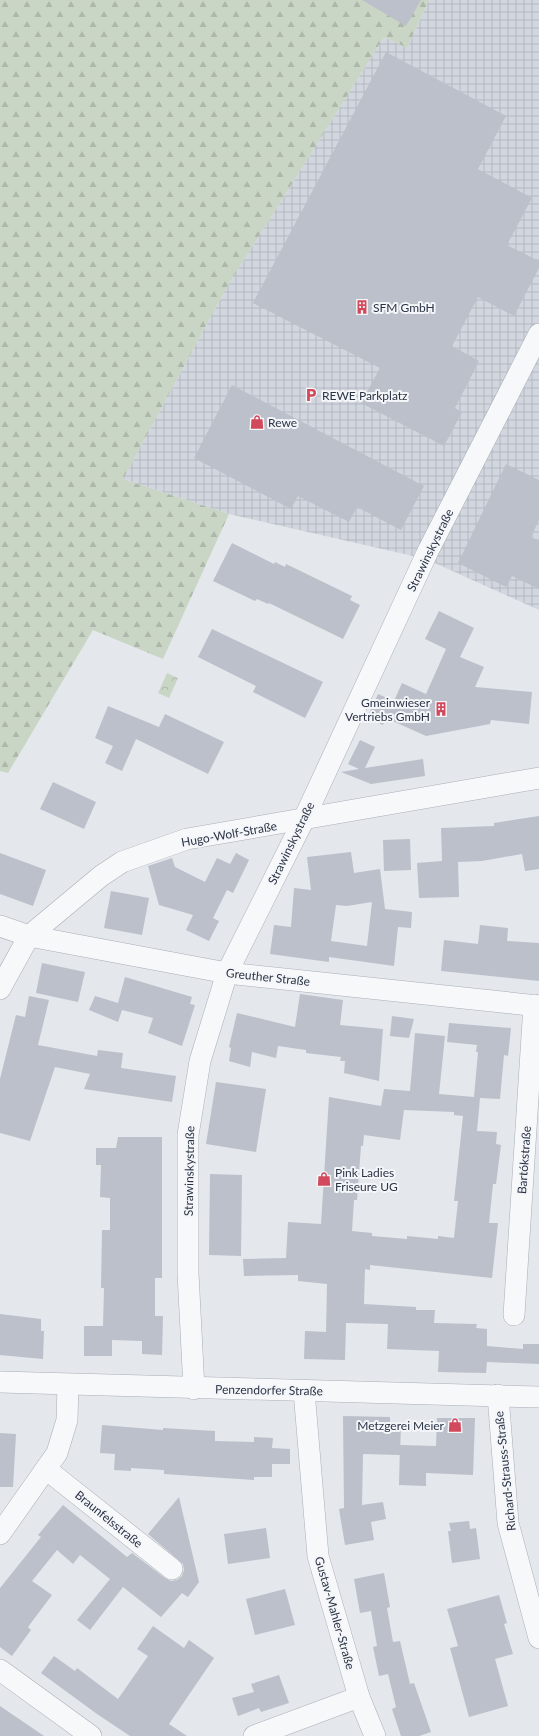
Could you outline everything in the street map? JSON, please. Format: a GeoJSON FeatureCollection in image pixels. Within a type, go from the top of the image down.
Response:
{"type":"FeatureCollection","features":[{"type":"Feature","properties":{"kind":"street","name":"Strawinskystraße"},"geometry":{"type":"LineString","coordinates":[[194,1389],[188,1273],[188,1135],[200,1061],[227,973],[303,820],[428,551],[539,334]]}},
{"type":"Feature","properties":{"kind":"street","name":"Hugo-Wolf-Straße"},"geometry":{"type":"LineString","coordinates":[[0,989],[29,936],[101,876],[122,862],[187,840],[462,790],[539,778]]}},
{"type":"Feature","properties":{"kind":"street","name":"Greuther Straße"},"geometry":{"type":"LineString","coordinates":[[0,926],[29,936],[227,973],[537,1006]]}},
{"type":"Feature","properties":{"kind":"street","name":"Bartókstraße"},"geometry":{"type":"LineString","coordinates":[[514,1315],[537,1006]]}},
{"type":"Feature","properties":{"kind":"street","name":"Penzendorfer Straße"},"geometry":{"type":"LineString","coordinates":[[0,1382],[194,1389],[539,1397]]}},
{"type":"Feature","properties":{"kind":"street"},"geometry":{"type":"LineString","coordinates":[[0,1534],[57,1453],[67,1420],[68,1385]]}},
{"type":"Feature","properties":{"kind":"street","name":"Gustav-Mahler-Straße"},"geometry":{"type":"LineString","coordinates":[[304,1391],[318,1556],[360,1697],[375,1736]]}},
{"type":"Feature","properties":{"kind":"street","name":"Richard-Strauss-Straße"},"geometry":{"type":"LineString","coordinates":[[498,1395],[508,1523],[539,1638]]}},
{"type":"Feature","properties":{"kind":"street","name":"Braunfelsstraße"},"geometry":{"type":"LineString","coordinates":[[46,1469],[172,1569]]}},
{"type":"Feature","properties":{"kind":"street"},"geometry":{"type":"LineString","coordinates":[[0,1670],[91,1736]]}},
{"type":"Feature","properties":{"kind":"street"},"geometry":{"type":"LineString","coordinates":[[254,1736],[360,1697]]}},
{"type":"Feature","properties":{"kind":"shaded area"},"geometry":{"type":"Polygon","coordinates":[[[429,0],[539,0],[539,610],[426,559],[229,514],[123,479],[227,287],[384,37],[407,48],[429,0]]]}},
{"type":"Feature","properties":{"kind":"green space"},"geometry":{"type":"Polygon","coordinates":[[[0,0],[429,0],[407,48],[384,37],[227,287],[123,479],[229,514],[163,659],[93,630],[8,773],[0,771],[0,0]]]}},
{"type":"Feature","properties":{"kind":"green space"},"geometry":{"type":"Polygon","coordinates":[[[167,673],[178,678],[169,698],[158,693],[167,673]]]}},
{"type":"Feature","properties":{"kind":"building"},"geometry":{"type":"Polygon","coordinates":[[[362,0],[421,0],[406,26],[362,0]]]}},
{"type":"Feature","properties":{"kind":"building"},"geometry":{"type":"Polygon","coordinates":[[[386,52],[506,116],[478,169],[532,198],[507,245],[539,261],[539,268],[514,316],[478,297],[452,346],[479,361],[455,408],[462,412],[444,446],[361,403],[380,368],[253,303],[386,52]]]}},
{"type":"Feature","properties":{"kind":"building","name":"Rewe"},"geometry":{"type":"Polygon","coordinates":[[[232,385],[424,486],[401,530],[357,507],[349,522],[298,496],[291,509],[194,458],[232,385]]]}},
{"type":"Feature","properties":{"kind":"building"},"geometry":{"type":"Polygon","coordinates":[[[506,464],[539,480],[539,520],[531,537],[539,541],[539,589],[512,576],[506,587],[458,563],[506,464]]]}},
{"type":"Feature","properties":{"kind":"building"},"geometry":{"type":"Polygon","coordinates":[[[232,543],[274,564],[275,562],[285,567],[286,564],[352,596],[350,600],[360,605],[343,639],[269,603],[268,604],[257,599],[255,601],[213,581],[232,543]]]}},
{"type":"Feature","properties":{"kind":"building"},"geometry":{"type":"Polygon","coordinates":[[[439,611],[474,628],[460,657],[484,667],[475,687],[532,692],[529,724],[491,720],[490,724],[426,736],[386,718],[383,725],[367,718],[378,694],[394,701],[402,683],[426,694],[446,649],[425,639],[439,611]]]}},
{"type":"Feature","properties":{"kind":"building"},"geometry":{"type":"Polygon","coordinates":[[[212,629],[323,682],[305,718],[253,692],[256,686],[198,657],[212,629]]]}},
{"type":"Feature","properties":{"kind":"building"},"geometry":{"type":"Polygon","coordinates":[[[108,706],[159,727],[165,714],[224,742],[208,774],[136,739],[122,771],[105,763],[113,746],[95,738],[108,706]]]}},
{"type":"Feature","properties":{"kind":"building"},"geometry":{"type":"Polygon","coordinates":[[[360,740],[375,747],[365,768],[423,759],[425,776],[371,784],[341,772],[359,769],[348,764],[360,740]]]}},
{"type":"Feature","properties":{"kind":"building"},"geometry":{"type":"Polygon","coordinates":[[[53,782],[96,802],[84,829],[40,809],[53,782]]]}},
{"type":"Feature","properties":{"kind":"building"},"geometry":{"type":"Polygon","coordinates":[[[539,816],[539,869],[525,871],[522,854],[482,861],[458,862],[459,897],[419,898],[417,863],[442,861],[441,828],[494,826],[494,823],[539,816]]]}},
{"type":"Feature","properties":{"kind":"building"},"geometry":{"type":"Polygon","coordinates":[[[410,839],[411,870],[384,871],[383,840],[410,839]]]}},
{"type":"Feature","properties":{"kind":"building"},"geometry":{"type":"Polygon","coordinates":[[[351,852],[354,873],[380,869],[385,909],[412,912],[411,928],[398,927],[394,966],[329,957],[329,962],[270,954],[274,925],[291,927],[294,888],[311,890],[307,857],[351,852]],[[372,902],[347,906],[336,905],[331,941],[367,946],[372,902]]]}},
{"type":"Feature","properties":{"kind":"building"},"geometry":{"type":"Polygon","coordinates":[[[0,853],[46,870],[33,906],[0,894],[0,853]]]}},
{"type":"Feature","properties":{"kind":"building"},"geometry":{"type":"Polygon","coordinates":[[[236,853],[249,860],[233,893],[227,890],[213,918],[219,921],[209,941],[186,930],[193,915],[159,905],[148,866],[172,858],[175,867],[205,882],[217,858],[230,864],[236,853]]]}},
{"type":"Feature","properties":{"kind":"building"},"geometry":{"type":"Polygon","coordinates":[[[111,891],[149,898],[142,935],[104,928],[111,891]]]}},
{"type":"Feature","properties":{"kind":"building"},"geometry":{"type":"Polygon","coordinates":[[[480,925],[508,928],[507,941],[539,943],[539,981],[441,971],[444,940],[478,944],[480,925]]]}},
{"type":"Feature","properties":{"kind":"building"},"geometry":{"type":"Polygon","coordinates":[[[42,963],[85,972],[78,1002],[36,993],[42,963]]]}},
{"type":"Feature","properties":{"kind":"building"},"geometry":{"type":"Polygon","coordinates":[[[125,977],[192,997],[190,1004],[195,1005],[182,1046],[148,1033],[153,1018],[122,1010],[118,1022],[89,1010],[95,996],[118,1003],[125,977]]]}},
{"type":"Feature","properties":{"kind":"building"},"geometry":{"type":"Polygon","coordinates":[[[300,994],[343,1000],[340,1025],[383,1029],[379,1081],[344,1073],[345,1061],[340,1061],[341,1057],[306,1053],[306,1050],[278,1046],[276,1058],[252,1052],[250,1067],[229,1061],[231,1048],[229,1047],[237,1013],[295,1027],[300,994]]]}},
{"type":"Feature","properties":{"kind":"building"},"geometry":{"type":"Polygon","coordinates":[[[29,996],[49,1000],[38,1045],[97,1056],[98,1050],[123,1053],[121,1068],[176,1076],[172,1102],[84,1089],[90,1074],[55,1067],[30,1141],[0,1133],[0,1079],[16,1015],[25,1017],[29,996]]]}},
{"type":"Feature","properties":{"kind":"building"},"geometry":{"type":"Polygon","coordinates":[[[392,1016],[414,1019],[409,1038],[390,1036],[392,1016]]]}},
{"type":"Feature","properties":{"kind":"building"},"geometry":{"type":"Polygon","coordinates":[[[449,1023],[511,1028],[508,1056],[504,1055],[500,1099],[480,1098],[477,1131],[497,1132],[496,1144],[501,1145],[496,1184],[493,1184],[489,1223],[498,1223],[492,1278],[370,1265],[370,1270],[365,1269],[364,1304],[416,1307],[416,1310],[435,1310],[434,1323],[477,1324],[476,1328],[487,1329],[487,1346],[523,1349],[523,1344],[539,1344],[539,1364],[487,1362],[486,1373],[438,1372],[439,1351],[387,1349],[388,1324],[346,1323],[345,1360],[304,1359],[305,1331],[326,1332],[327,1284],[298,1281],[298,1275],[244,1276],[243,1259],[286,1258],[288,1222],[321,1224],[329,1097],[381,1106],[384,1089],[410,1091],[415,1033],[445,1036],[439,1094],[474,1097],[478,1052],[476,1052],[477,1045],[447,1042],[449,1023]],[[404,1110],[400,1140],[364,1135],[363,1146],[361,1146],[357,1200],[354,1200],[352,1231],[372,1233],[372,1236],[407,1239],[407,1236],[438,1239],[438,1236],[454,1238],[458,1201],[454,1201],[463,1116],[454,1115],[454,1112],[404,1110]]]}},
{"type":"Feature","properties":{"kind":"building"},"geometry":{"type":"Polygon","coordinates":[[[216,1082],[266,1089],[256,1152],[206,1144],[216,1082]]]}},
{"type":"Feature","properties":{"kind":"building"},"geometry":{"type":"Polygon","coordinates":[[[118,1137],[162,1137],[162,1278],[155,1278],[155,1316],[163,1316],[162,1355],[142,1354],[142,1341],[112,1340],[112,1356],[84,1356],[84,1326],[103,1326],[104,1288],[101,1288],[102,1230],[110,1230],[110,1198],[100,1197],[101,1165],[96,1165],[96,1148],[116,1148],[118,1137]]]}},
{"type":"Feature","properties":{"kind":"building"},"geometry":{"type":"Polygon","coordinates":[[[210,1174],[242,1175],[241,1256],[209,1255],[210,1174]]]}},
{"type":"Feature","properties":{"kind":"building"},"geometry":{"type":"Polygon","coordinates":[[[0,1314],[41,1319],[41,1331],[44,1331],[43,1359],[0,1355],[0,1314]]]}},
{"type":"Feature","properties":{"kind":"building"},"geometry":{"type":"Polygon","coordinates":[[[343,1416],[390,1417],[390,1423],[401,1424],[400,1455],[363,1454],[362,1505],[383,1502],[386,1519],[371,1522],[374,1540],[345,1545],[339,1509],[344,1508],[343,1416]]]}},
{"type":"Feature","properties":{"kind":"building"},"geometry":{"type":"Polygon","coordinates":[[[437,1418],[475,1418],[473,1475],[426,1473],[426,1486],[399,1485],[400,1445],[436,1446],[437,1418]]]}},
{"type":"Feature","properties":{"kind":"building"},"geometry":{"type":"Polygon","coordinates":[[[102,1425],[163,1430],[163,1428],[215,1431],[215,1441],[254,1442],[254,1437],[273,1438],[272,1448],[290,1449],[290,1464],[272,1464],[272,1477],[254,1477],[254,1480],[164,1474],[164,1470],[131,1468],[131,1471],[114,1470],[115,1454],[100,1453],[102,1425]]]}},
{"type":"Feature","properties":{"kind":"building"},"geometry":{"type":"Polygon","coordinates":[[[0,1433],[16,1434],[13,1487],[0,1487],[0,1433]]]}},
{"type":"Feature","properties":{"kind":"building"},"geometry":{"type":"Polygon","coordinates":[[[179,1497],[199,1582],[188,1597],[182,1593],[161,1617],[123,1587],[90,1630],[77,1620],[110,1579],[80,1555],[73,1564],[57,1550],[32,1581],[52,1595],[28,1627],[31,1630],[12,1656],[0,1647],[0,1588],[41,1537],[38,1535],[63,1505],[127,1557],[132,1553],[171,1581],[177,1580],[182,1576],[184,1570],[183,1564],[148,1534],[179,1497]]]}},
{"type":"Feature","properties":{"kind":"building"},"geometry":{"type":"Polygon","coordinates":[[[469,1521],[470,1529],[476,1528],[480,1559],[452,1563],[448,1531],[451,1531],[449,1523],[469,1521]]]}},
{"type":"Feature","properties":{"kind":"building"},"geometry":{"type":"Polygon","coordinates":[[[266,1528],[270,1558],[228,1564],[224,1534],[266,1528]]]}},
{"type":"Feature","properties":{"kind":"building"},"geometry":{"type":"Polygon","coordinates":[[[384,1573],[390,1607],[387,1608],[393,1642],[400,1641],[410,1684],[414,1683],[431,1732],[419,1736],[401,1736],[392,1709],[396,1707],[388,1674],[379,1676],[373,1647],[377,1646],[371,1611],[360,1613],[354,1579],[384,1573]]]}},
{"type":"Feature","properties":{"kind":"building"},"geometry":{"type":"Polygon","coordinates":[[[285,1589],[295,1625],[255,1635],[246,1599],[285,1589]]]}},
{"type":"Feature","properties":{"kind":"building"},"geometry":{"type":"Polygon","coordinates":[[[499,1595],[507,1623],[504,1624],[513,1654],[495,1659],[508,1706],[469,1717],[450,1648],[458,1646],[447,1609],[499,1595]]]}},
{"type":"Feature","properties":{"kind":"building"},"geometry":{"type":"Polygon","coordinates":[[[153,1626],[184,1648],[189,1640],[214,1658],[169,1724],[187,1736],[130,1736],[41,1673],[54,1656],[75,1671],[77,1668],[118,1699],[148,1656],[137,1649],[153,1626]]]}},
{"type":"Feature","properties":{"kind":"building"},"geometry":{"type":"Polygon","coordinates":[[[279,1675],[289,1703],[261,1712],[259,1708],[238,1716],[232,1698],[254,1692],[251,1684],[279,1675]]]}},
{"type":"Feature","properties":{"kind":"building"},"geometry":{"type":"Polygon","coordinates":[[[0,1706],[44,1736],[0,1736],[0,1706]]]}},
{"type":"Feature","properties":{"kind":"place","name":"SFM GmbH"},"geometry":{"type":"Point","coordinates":[362,307]}},
{"type":"Feature","properties":{"kind":"place","name":"REWE Parkplatz"},"geometry":{"type":"Point","coordinates":[311,395]}},
{"type":"Feature","properties":{"kind":"place","name":"Rewe"},"geometry":{"type":"Point","coordinates":[257,422]}},
{"type":"Feature","properties":{"kind":"place","name":"Gmeinwieser Vertriebs GmbH"},"geometry":{"type":"Point","coordinates":[441,709]}},
{"type":"Feature","properties":{"kind":"place","name":"Pink Ladies Friseure UG"},"geometry":{"type":"Point","coordinates":[324,1179]}},
{"type":"Feature","properties":{"kind":"place","name":"Metzgerei Meier"},"geometry":{"type":"Point","coordinates":[455,1425]}}]}
